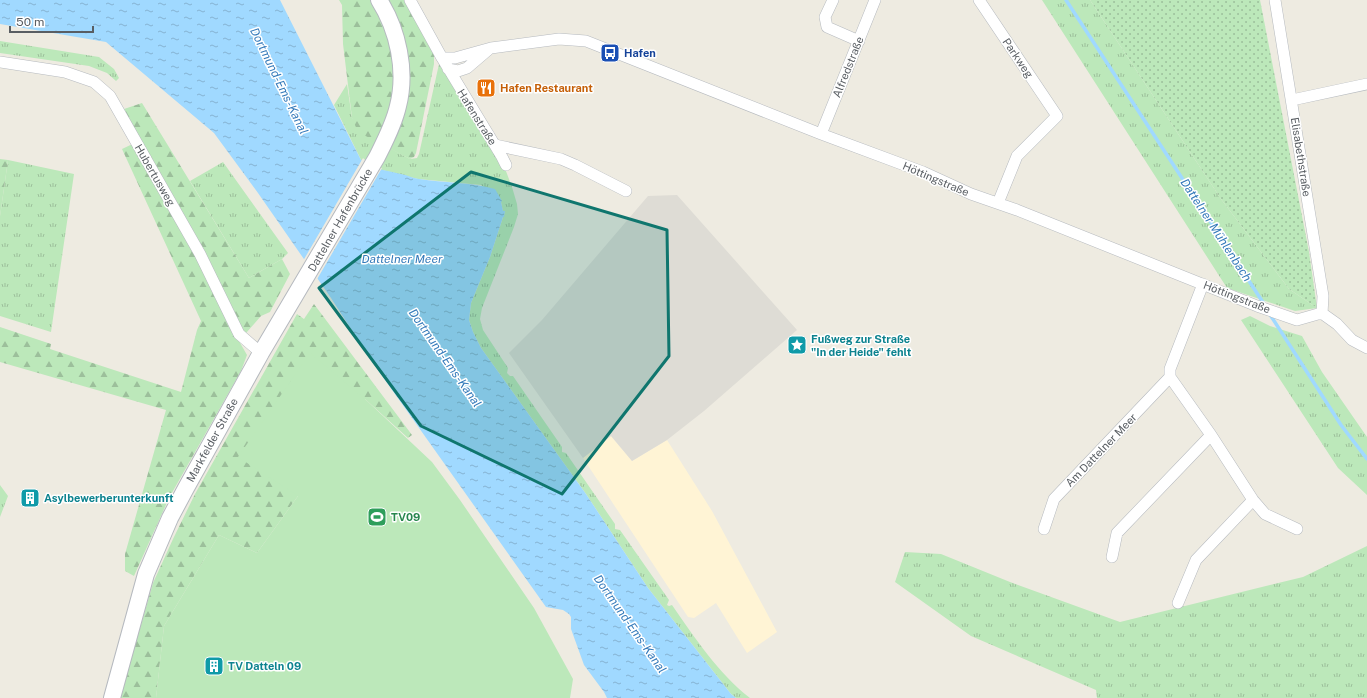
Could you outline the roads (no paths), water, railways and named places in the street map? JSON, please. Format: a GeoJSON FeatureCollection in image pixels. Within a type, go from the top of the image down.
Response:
{"type":"FeatureCollection","features":[{"type":"Feature","properties":{"kind":"street","name":"Dattelner Hafenbrücke"},"geometry":{"type":"LineString","coordinates":[[303,283],[389,134],[398,106],[401,81],[399,54],[393,29],[379,0]]}},
{"type":"Feature","properties":{"kind":"street"},"geometry":{"type":"LineString","coordinates":[[410,0],[448,69],[458,71],[467,68],[491,48]]}},
{"type":"Feature","properties":{"kind":"street"},"geometry":{"type":"LineString","coordinates":[[833,0],[825,17],[827,27],[859,41]]}},
{"type":"Feature","properties":{"kind":"street","name":"Alfredstraße"},"geometry":{"type":"LineString","coordinates":[[821,134],[874,0]]}},
{"type":"Feature","properties":{"kind":"street","name":"Parkweg"},"geometry":{"type":"LineString","coordinates":[[980,0],[1057,116],[1017,156],[998,203]]}},
{"type":"Feature","properties":{"kind":"street","name":"Elisabethstraße"},"geometry":{"type":"LineString","coordinates":[[1275,0],[1323,296],[1322,314]]}},
{"type":"Feature","properties":{"kind":"street","name":"Höttingstraße"},"geometry":{"type":"LineString","coordinates":[[442,58],[455,58],[491,48],[559,39],[586,41],[821,134],[923,172],[971,194],[998,203],[1257,306],[1297,320],[1322,314]]}},
{"type":"Feature","properties":{"kind":"street","name":"Hubertusweg"},"geometry":{"type":"LineString","coordinates":[[0,62],[64,72],[94,82],[110,96],[200,254],[239,334],[261,353]]}},
{"type":"Feature","properties":{"kind":"street","name":"Hafenstraße"},"geometry":{"type":"LineString","coordinates":[[448,69],[506,165]]}},
{"type":"Feature","properties":{"kind":"street"},"geometry":{"type":"LineString","coordinates":[[1292,100],[1367,84]]}},
{"type":"Feature","properties":{"kind":"street"},"geometry":{"type":"LineString","coordinates":[[495,145],[561,159],[576,165],[626,192]]}},
{"type":"Feature","properties":{"kind":"street","name":"Markfelder Straße"},"geometry":{"type":"LineString","coordinates":[[112,698],[145,580],[161,539],[186,488],[261,353],[303,283]]}},
{"type":"Feature","properties":{"kind":"street"},"geometry":{"type":"LineString","coordinates":[[1203,284],[1170,369],[1170,377],[1253,500],[1265,514],[1297,529]]}},
{"type":"Feature","properties":{"kind":"street"},"geometry":{"type":"LineString","coordinates":[[1322,314],[1329,317],[1352,340],[1367,348]]}},
{"type":"Feature","properties":{"kind":"street","name":"Am Dattelner Meer"},"geometry":{"type":"LineString","coordinates":[[1044,529],[1054,499],[1170,377]]}},
{"type":"Feature","properties":{"kind":"street"},"geometry":{"type":"LineString","coordinates":[[1112,557],[1117,533],[1210,435]]}},
{"type":"Feature","properties":{"kind":"street"},"geometry":{"type":"LineString","coordinates":[[1178,603],[1196,560],[1253,500]]}},
{"type":"Feature","properties":{"kind":"water","name":"Dattelner Meer"},"geometry":{"type":"Polygon","coordinates":[[[0,0],[280,0],[361,160],[375,168],[403,174],[416,179],[476,185],[495,189],[502,201],[503,211],[505,211],[490,257],[471,303],[469,320],[473,332],[481,348],[586,494],[648,588],[731,694],[736,698],[607,698],[584,665],[571,629],[571,617],[569,614],[563,610],[546,607],[373,363],[331,298],[214,133],[106,42],[0,24],[0,0]]]}},
{"type":"Feature","properties":{"kind":"waterway","name":"Dattelner Mühlenbach"},"geometry":{"type":"LineString","coordinates":[[1066,0],[1264,304]]}},
{"type":"Feature","properties":{"kind":"waterway","name":"Dattelner Mühlenbach"},"geometry":{"type":"LineString","coordinates":[[1269,313],[1341,425],[1367,459]]}},
{"type":"Feature","properties":{"kind":"place","name":"Hafen"},"geometry":{"type":"Point","coordinates":[610,53]}},
{"type":"Feature","properties":{"kind":"place","name":"Hafen Restaurant"},"geometry":{"type":"Point","coordinates":[486,88]}},
{"type":"Feature","properties":{"kind":"place","name":"Fußweg zur Straße \"In der Heide\" fehlt"},"geometry":{"type":"Point","coordinates":[797,345]}},
{"type":"Feature","properties":{"kind":"place","name":"Asylbewerberunterkunft"},"geometry":{"type":"Point","coordinates":[30,498]}},
{"type":"Feature","properties":{"kind":"place","name":"TV09"},"geometry":{"type":"Point","coordinates":[377,517]}},
{"type":"Feature","properties":{"kind":"place","name":"TV Datteln 09"},"geometry":{"type":"Point","coordinates":[214,666]}},
{"type":"Feature","properties":{"kind":"water label","name":"Dortmund-Ems-Kanal"},"geometry":{"type":"Point","coordinates":[279,81]}},
{"type":"Feature","properties":{"kind":"water label","name":"Dortmund-Ems-Kanal"},"geometry":{"type":"Point","coordinates":[445,358]}},
{"type":"Feature","properties":{"kind":"water label","name":"Dortmund-Ems-Kanal"},"geometry":{"type":"Point","coordinates":[630,624]}}]}
